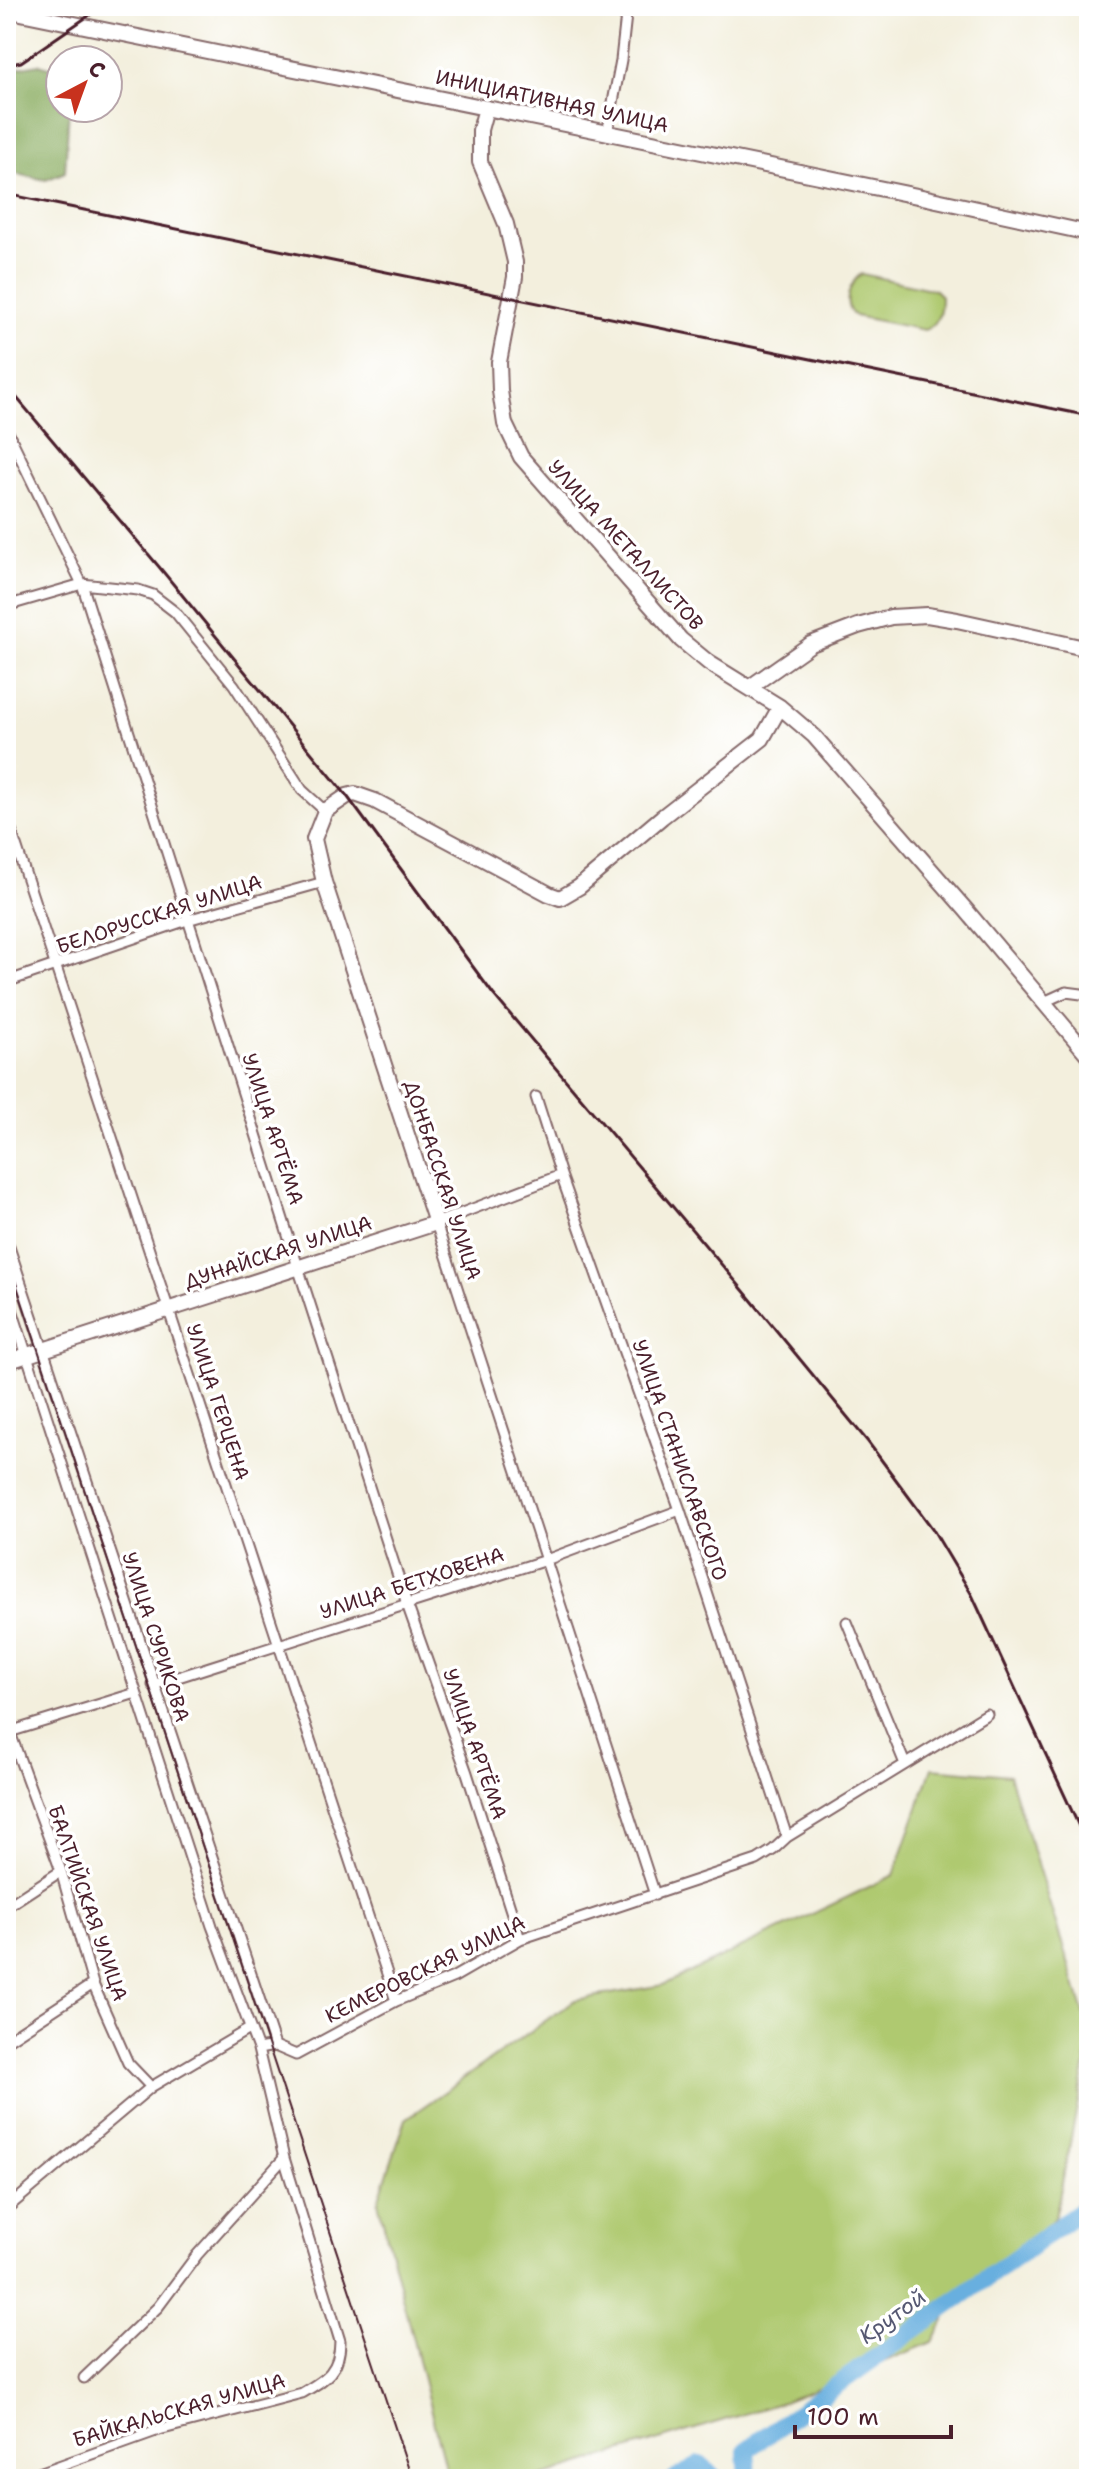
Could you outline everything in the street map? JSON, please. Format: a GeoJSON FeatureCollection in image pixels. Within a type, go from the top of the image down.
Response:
{"type":"FeatureCollection","features":[{"type":"Feature","properties":{"kind":"main road","name":"ИНИЦИАТИВНАЯ УЛИЦА"},"geometry":{"type":"LineString","coordinates":[[6,10],[1089,233]]}},
{"type":"Feature","properties":{"kind":"main road","name":"УЛИЦА МЕТАЛЛИСТОВ"},"geometry":{"type":"LineString","coordinates":[[486,108],[480,130],[480,162],[506,224],[515,262],[499,362],[500,391],[505,424],[521,457],[681,640],[709,663],[780,707],[814,736],[1089,1056]]}},
{"type":"Feature","properties":{"kind":"main road"},"geometry":{"type":"LineString","coordinates":[[750,687],[811,644],[891,617],[927,615],[1089,649]]}},
{"type":"Feature","properties":{"kind":"main road"},"geometry":{"type":"LineString","coordinates":[[325,811],[355,794],[375,801],[560,898],[579,887],[762,739],[780,707]]}},
{"type":"Feature","properties":{"kind":"main road","name":"ДОНБАССКАЯ УЛИЦА"},"geometry":{"type":"LineString","coordinates":[[325,811],[314,839],[324,882],[436,1223]]}},
{"type":"Feature","properties":{"kind":"main road","name":"ДУНАЙСКАЯ УЛИЦА"},"geometry":{"type":"LineString","coordinates":[[6,1362],[436,1223]]}},
{"type":"Feature","properties":{"kind":"street"},"geometry":{"type":"LineString","coordinates":[[607,134],[621,60],[627,6]]}},
{"type":"Feature","properties":{"kind":"street","name":"УЛИЦА АРТЁМА"},"geometry":{"type":"LineString","coordinates":[[6,428],[82,584],[298,1267],[520,1939]]}},
{"type":"Feature","properties":{"kind":"street"},"geometry":{"type":"LineString","coordinates":[[6,606],[82,584],[138,590],[153,595],[175,612],[234,685],[302,790],[325,811]]}},
{"type":"Feature","properties":{"kind":"street","name":"УЛИЦА ГЕРЦЕНА"},"geometry":{"type":"LineString","coordinates":[[6,815],[396,2001]]}},
{"type":"Feature","properties":{"kind":"street","name":"БЕЛОРУССКАЯ УЛИЦА"},"geometry":{"type":"LineString","coordinates":[[6,982],[187,920],[324,882]]}},
{"type":"Feature","properties":{"kind":"street"},"geometry":{"type":"LineString","coordinates":[[1044,1002],[1066,992],[1089,995]]}},
{"type":"Feature","properties":{"kind":"street","name":"УЛИЦА СТАНИСЛАВСКОГО"},"geometry":{"type":"LineString","coordinates":[[536,1097],[680,1510],[787,1837]]}},
{"type":"Feature","properties":{"kind":"street","name":"ДУНАЙСКАЯ УЛИЦА"},"geometry":{"type":"LineString","coordinates":[[436,1223],[561,1175]]}},
{"type":"Feature","properties":{"kind":"street","name":"ДОНБАССКАЯ УЛИЦА"},"geometry":{"type":"LineString","coordinates":[[436,1223],[655,1895]]}},
{"type":"Feature","properties":{"kind":"street","name":"УЛИЦА СУРИКОВА"},"geometry":{"type":"LineString","coordinates":[[6,1238],[275,2046]]}},
{"type":"Feature","properties":{"kind":"street","name":"УЛИЦА СУРИКОВА"},"geometry":{"type":"LineString","coordinates":[[6,1291],[212,1926],[258,2049],[284,2158],[340,2341],[340,2356],[333,2371],[302,2393]]}},
{"type":"Feature","properties":{"kind":"street","name":"УЛИЦА БЕТХОВЕНА"},"geometry":{"type":"LineString","coordinates":[[153,1685],[546,1560],[680,1510]]}},
{"type":"Feature","properties":{"kind":"street"},"geometry":{"type":"LineString","coordinates":[[847,1622],[905,1764]]}},
{"type":"Feature","properties":{"kind":"street"},"geometry":{"type":"LineString","coordinates":[[7,1729],[136,1693]]}},
{"type":"Feature","properties":{"kind":"street","name":"КЕМЕРОВСКАЯ УЛИЦА"},"geometry":{"type":"LineString","coordinates":[[258,2049],[275,2046],[296,2055],[396,2001],[454,1977],[520,1939],[757,1860],[787,1837],[987,1714]]}},
{"type":"Feature","properties":{"kind":"street","name":"БАЛТИЙСКАЯ УЛИЦА"},"geometry":{"type":"LineString","coordinates":[[7,1729],[61,1871],[93,1984],[128,2063],[151,2087]]}},
{"type":"Feature","properties":{"kind":"street"},"geometry":{"type":"LineString","coordinates":[[6,1907],[61,1871]]}},
{"type":"Feature","properties":{"kind":"street"},"geometry":{"type":"LineString","coordinates":[[6,2041],[93,1984]]}},
{"type":"Feature","properties":{"kind":"street"},"geometry":{"type":"LineString","coordinates":[[6,2209],[151,2087],[249,2029]]}},
{"type":"Feature","properties":{"kind":"street"},"geometry":{"type":"LineString","coordinates":[[84,2378],[158,2307],[197,2255],[284,2158]]}},
{"type":"Feature","properties":{"kind":"street","name":"БАЙКАЛЬСКАЯ УЛИЦА"},"geometry":{"type":"LineString","coordinates":[[22,2479],[159,2430],[302,2393]]}},
{"type":"Feature","properties":{"kind":"green space"},"geometry":{"type":"Polygon","coordinates":[[[44,65],[44,124],[68,124],[65,172],[46,180],[6,172],[6,70],[44,65]]]}},
{"type":"Feature","properties":{"kind":"green space"},"geometry":{"type":"Polygon","coordinates":[[[862,274],[935,290],[941,296],[936,321],[924,330],[855,316],[848,307],[848,294],[853,282],[862,274]]]}},
{"type":"Feature","properties":{"kind":"green space"},"geometry":{"type":"Polygon","coordinates":[[[932,1768],[1009,1775],[1089,2029],[1089,2048],[1055,2218],[949,2311],[933,2342],[783,2402],[532,2479],[448,2479],[378,2201],[406,2119],[575,2000],[663,1985],[894,1875],[932,1768]]]}},
{"type":"Feature","properties":{"kind":"waterway","name":"Крутой"},"geometry":{"type":"LineString","coordinates":[[748,2479],[746,2450],[1089,2205]]}},
{"type":"Feature","properties":{"kind":"waterway","name":"Крутой"},"geometry":{"type":"LineString","coordinates":[[675,2479],[700,2465],[716,2479]]}},
{"type":"Feature","properties":{"kind":"tram line"},"geometry":{"type":"LineString","coordinates":[[6,1253],[412,2479]]}},
{"type":"Feature","properties":{"kind":"railway"},"geometry":{"type":"LineString","coordinates":[[6,65],[21,62],[103,6]]}},
{"type":"Feature","properties":{"kind":"railway"},"geometry":{"type":"LineString","coordinates":[[6,194],[1089,416]]}},
{"type":"Feature","properties":{"kind":"railway"},"geometry":{"type":"LineString","coordinates":[[6,385],[347,796],[493,994],[868,1442],[932,1528],[972,1595],[1089,1848]]}}]}
